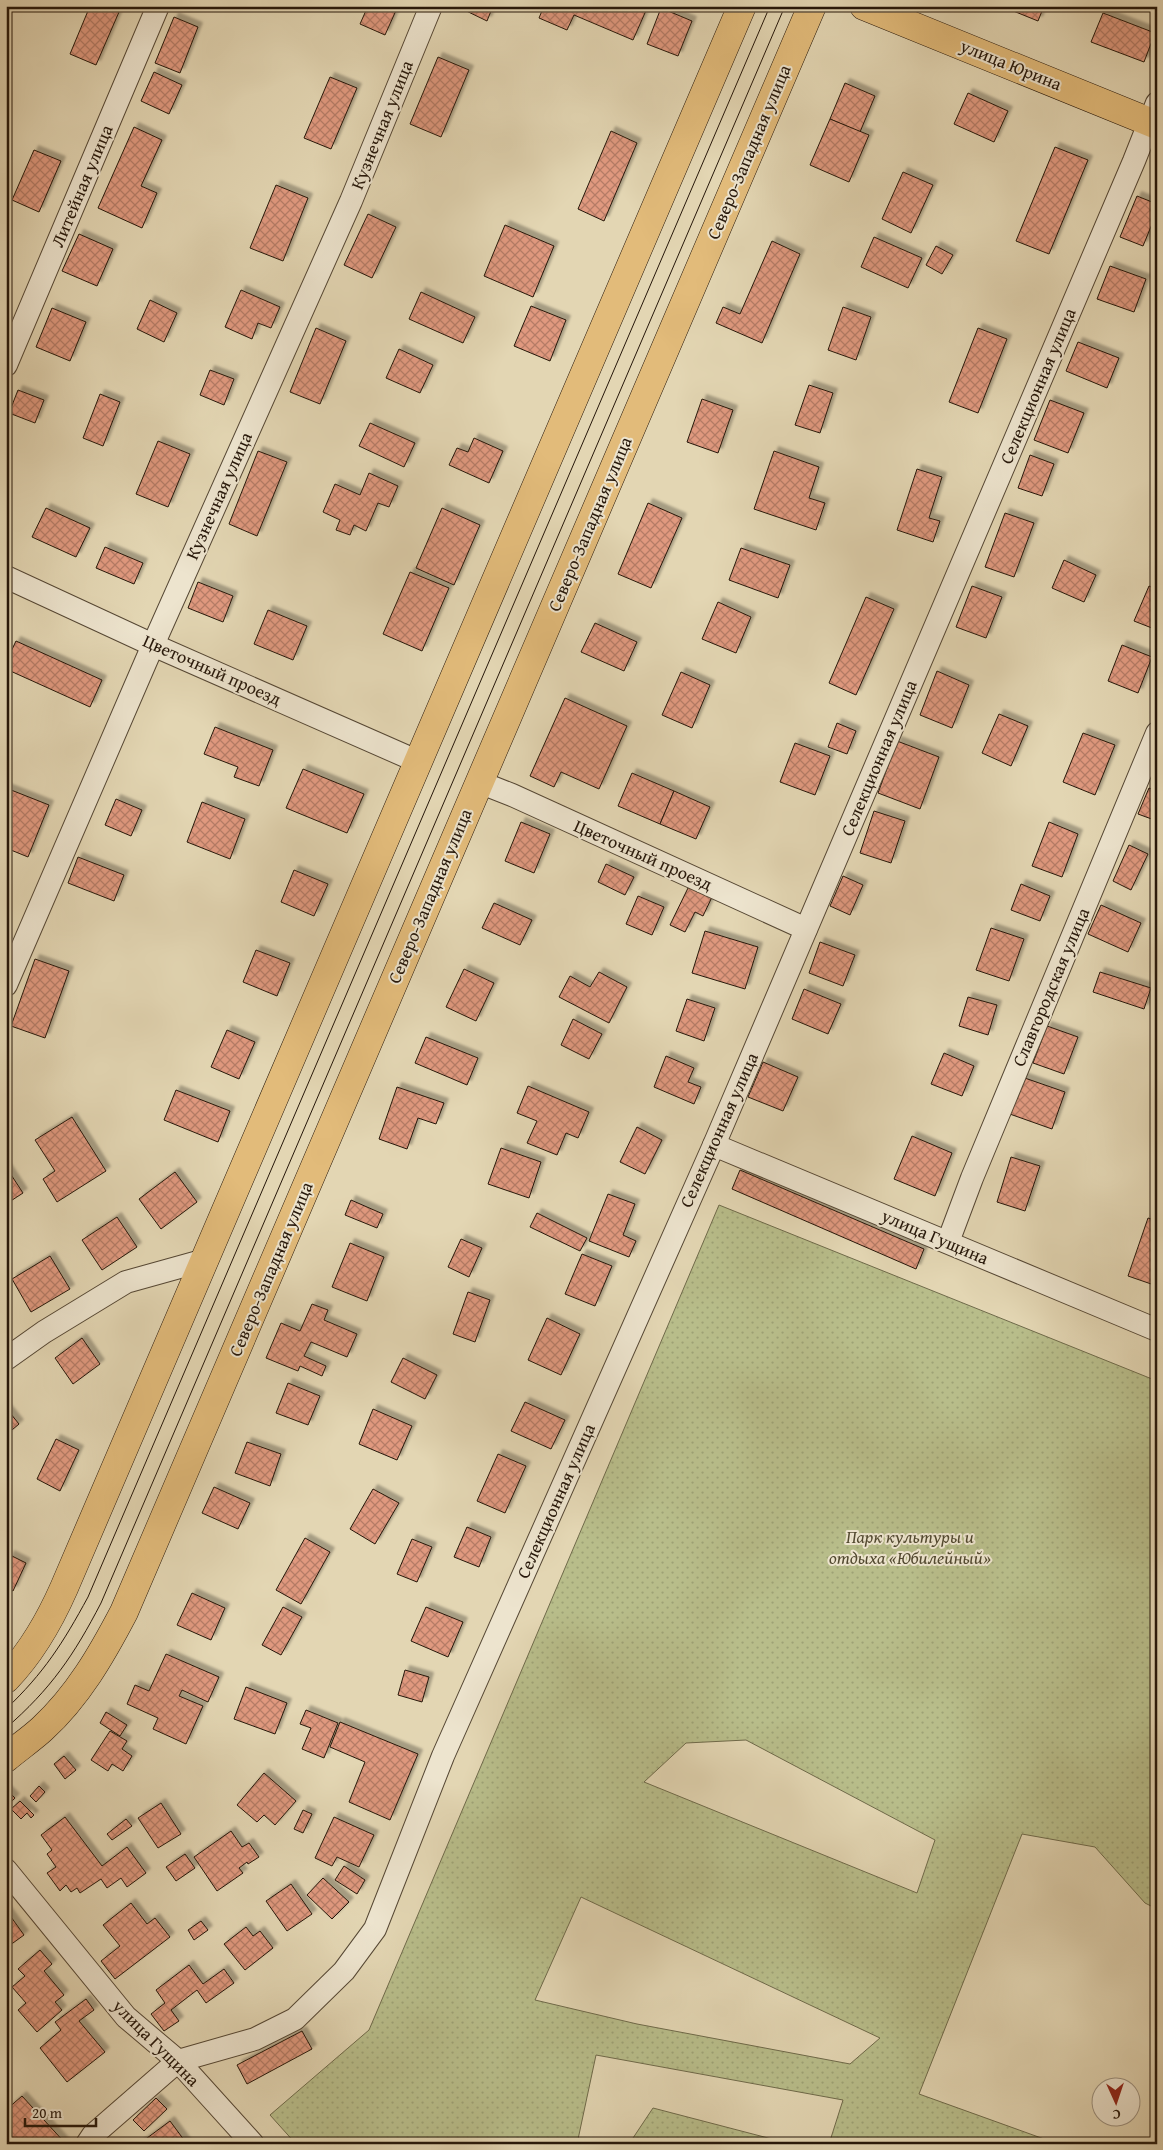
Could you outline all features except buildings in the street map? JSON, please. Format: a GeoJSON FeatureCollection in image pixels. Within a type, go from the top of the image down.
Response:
{"type":"FeatureCollection","features":[{"type":"Feature","properties":{"kind":"main road"},"geometry":{"type":"LineString","coordinates":[[6,1679],[23,1661],[47,1626],[742,6]]}},
{"type":"Feature","properties":{"kind":"main road","name":"Северо-Западная улица"},"geometry":{"type":"LineString","coordinates":[[6,1758],[43,1728],[78,1690],[103,1652],[124,1612],[812,6]]}},
{"type":"Feature","properties":{"kind":"main road","name":"улица Юрина"},"geometry":{"type":"LineString","coordinates":[[864,6],[1154,117]]}},
{"type":"Feature","properties":{"kind":"street","name":"Литейная улица"},"geometry":{"type":"LineString","coordinates":[[6,365],[158,6]]}},
{"type":"Feature","properties":{"kind":"street","name":"Кузнечная улица"},"geometry":{"type":"LineString","coordinates":[[6,985],[153,644],[351,201],[431,6]]}},
{"type":"Feature","properties":{"kind":"street","name":"Селекционная улица"},"geometry":{"type":"LineString","coordinates":[[178,2061],[255,2039],[295,2019],[344,1971],[376,1929],[442,1756],[714,1145],[1154,117]]}},
{"type":"Feature","properties":{"kind":"street","name":"Цветочный проезд"},"geometry":{"type":"LineString","coordinates":[[6,576],[153,644],[419,762]]}},
{"type":"Feature","properties":{"kind":"street","name":"Славгородская улица"},"geometry":{"type":"LineString","coordinates":[[948,1242],[972,1178],[1157,733]]}},
{"type":"Feature","properties":{"kind":"street","name":"Цветочный проезд"},"geometry":{"type":"LineString","coordinates":[[479,782],[512,795],[806,929]]}},
{"type":"Feature","properties":{"kind":"street","name":"улица Гущина"},"geometry":{"type":"LineString","coordinates":[[714,1145],[1157,1330]]}},
{"type":"Feature","properties":{"kind":"street"},"geometry":{"type":"LineString","coordinates":[[6,1359],[44,1332],[126,1282],[205,1260]]}},
{"type":"Feature","properties":{"kind":"street","name":"улица Гущина"},"geometry":{"type":"LineString","coordinates":[[6,1870],[126,2017],[178,2061],[253,2144]]}},
{"type":"Feature","properties":{"kind":"street"},"geometry":{"type":"LineString","coordinates":[[87,2144],[93,2136],[178,2061]]}},
{"type":"Feature","properties":{"kind":"green space","name":"Парк культуры и отдыха «Юбилейный»"},"geometry":{"type":"Polygon","coordinates":[[[719,1205],[1157,1381],[1157,1909],[1145,1903],[1095,1847],[1022,1834],[919,2094],[1058,2144],[829,2144],[843,2100],[596,2055],[577,2144],[296,2144],[270,2115],[369,2030],[719,1205]],[[746,1740],[686,1743],[644,1782],[917,1893],[935,1840],[746,1740]],[[581,1897],[535,2000],[637,2024],[850,2064],[880,2038],[581,1897]]]}},
{"type":"Feature","properties":{"kind":"green space"},"geometry":{"type":"Polygon","coordinates":[[[653,2108],[791,2144],[629,2144],[653,2108]]]}},
{"type":"Feature","properties":{"kind":"tram line"},"geometry":{"type":"LineString","coordinates":[[6,1709],[52,1657],[88,1597],[770,6]]}},
{"type":"Feature","properties":{"kind":"tram line"},"geometry":{"type":"LineString","coordinates":[[6,1728],[49,1685],[71,1655],[101,1603],[785,6]]}}]}
